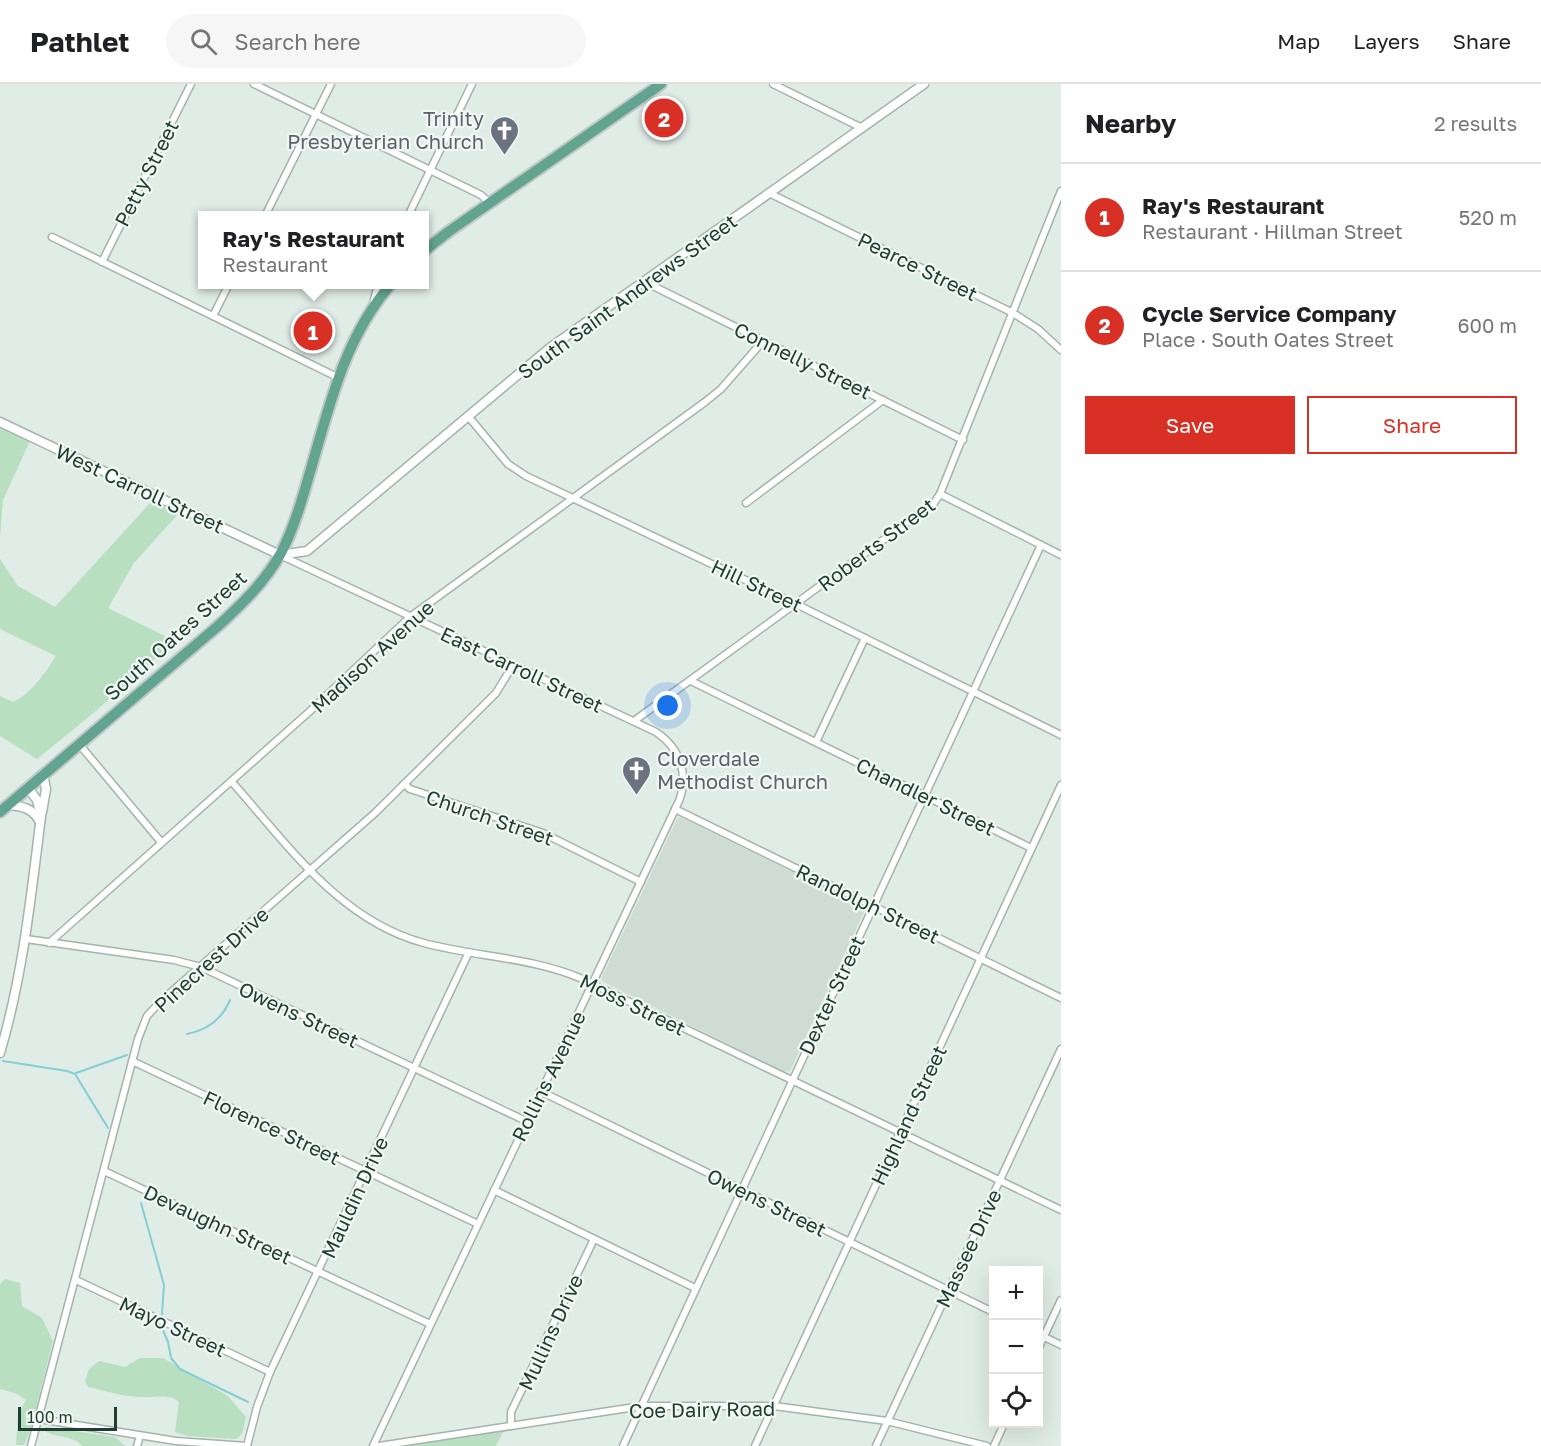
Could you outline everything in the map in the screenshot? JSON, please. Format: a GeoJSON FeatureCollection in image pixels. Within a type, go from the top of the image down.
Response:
{"type":"FeatureCollection","features":[{"type":"Feature","properties":{"kind":"main road"},"geometry":{"type":"LineString","coordinates":[[429,247],[661,84]]}},
{"type":"Feature","properties":{"kind":"main road","name":"South Oates Street"},"geometry":{"type":"LineString","coordinates":[[4,809],[244,602],[265,577],[280,555],[295,520],[351,345],[372,306],[387,289]]}},
{"type":"Feature","properties":{"kind":"street","name":"Petty Street"},"geometry":{"type":"LineString","coordinates":[[102,261],[191,84]]}},
{"type":"Feature","properties":{"kind":"street"},"geometry":{"type":"LineString","coordinates":[[254,84],[481,195],[490,203]]}},
{"type":"Feature","properties":{"kind":"street"},"geometry":{"type":"LineString","coordinates":[[267,211],[331,84]]}},
{"type":"Feature","properties":{"kind":"street"},"geometry":{"type":"LineString","coordinates":[[410,211],[472,84]]}},
{"type":"Feature","properties":{"kind":"street"},"geometry":{"type":"LineString","coordinates":[[773,84],[862,128]]}},
{"type":"Feature","properties":{"kind":"street","name":"South Saint Andrews Street"},"geometry":{"type":"LineString","coordinates":[[280,555],[307,551],[551,347],[924,84]]}},
{"type":"Feature","properties":{"kind":"street","name":"Roberts Street"},"geometry":{"type":"LineString","coordinates":[[634,721],[928,508],[940,494],[1061,191]]}},
{"type":"Feature","properties":{"kind":"street","name":"Pearce Street"},"geometry":{"type":"LineString","coordinates":[[769,193],[1013,313],[1038,329],[1061,350]]}},
{"type":"Feature","properties":{"kind":"street"},"geometry":{"type":"LineString","coordinates":[[52,237],[339,378]]}},
{"type":"Feature","properties":{"kind":"street","name":"Connelly Street"},"geometry":{"type":"LineString","coordinates":[[643,281],[963,440]]}},
{"type":"Feature","properties":{"kind":"street"},"geometry":{"type":"LineString","coordinates":[[213,316],[227,289]]}},
{"type":"Feature","properties":{"kind":"street"},"geometry":{"type":"LineString","coordinates":[[372,306],[377,289]]}},
{"type":"Feature","properties":{"kind":"street","name":"Madison Avenue"},"geometry":{"type":"LineString","coordinates":[[49,943],[342,683],[410,617],[705,402],[721,388],[763,341]]}},
{"type":"Feature","properties":{"kind":"street"},"geometry":{"type":"LineString","coordinates":[[746,503],[883,400]]}},
{"type":"Feature","properties":{"kind":"street","name":"Hill Street"},"geometry":{"type":"LineString","coordinates":[[468,416],[500,455],[516,470],[796,604],[1061,735]]}},
{"type":"Feature","properties":{"kind":"street","name":"West Carroll Street"},"geometry":{"type":"LineString","coordinates":[[0,422],[280,555]]}},
{"type":"Feature","properties":{"kind":"street"},"geometry":{"type":"LineString","coordinates":[[940,494],[1061,555]]}},
{"type":"Feature","properties":{"kind":"street","name":"Dexter Street"},"geometry":{"type":"LineString","coordinates":[[623,1446],[923,795],[1041,545]]}},
{"type":"Feature","properties":{"kind":"street","name":"East Carroll Street"},"geometry":{"type":"LineString","coordinates":[[280,555],[634,721]]}},
{"type":"Feature","properties":{"kind":"street"},"geometry":{"type":"LineString","coordinates":[[816,742],[865,638]]}},
{"type":"Feature","properties":{"kind":"street","name":"Pinecrest Drive"},"geometry":{"type":"LineString","coordinates":[[31,1446],[132,1061],[147,1016],[159,1002],[375,813],[496,693],[513,665]]}},
{"type":"Feature","properties":{"kind":"street","name":"Chandler Street"},"geometry":{"type":"LineString","coordinates":[[691,681],[1031,848]]}},
{"type":"Feature","properties":{"kind":"street","name":"Rollins Avenue"},"geometry":{"type":"LineString","coordinates":[[373,1446],[641,882],[683,787],[683,772],[672,746],[662,736],[634,721]]}},
{"type":"Feature","properties":{"kind":"street"},"geometry":{"type":"LineString","coordinates":[[79,744],[161,842]]}},
{"type":"Feature","properties":{"kind":"street"},"geometry":{"type":"LineString","coordinates":[[0,1053],[17,990],[26,939],[46,789],[43,774]]}},
{"type":"Feature","properties":{"kind":"street","name":"Moss Street"},"geometry":{"type":"LineString","coordinates":[[232,782],[311,871],[349,906],[373,922],[422,942],[551,967],[592,984],[791,1082],[1061,1210]]}},
{"type":"Feature","properties":{"kind":"street","name":"Church Street"},"geometry":{"type":"LineString","coordinates":[[404,784],[410,789],[543,833],[641,882]]}},
{"type":"Feature","properties":{"kind":"street","name":"Highland Street"},"geometry":{"type":"LineString","coordinates":[[755,1446],[1061,784]]}},
{"type":"Feature","properties":{"kind":"street"},"geometry":{"type":"LineString","coordinates":[[28,788],[38,800],[41,819]]}},
{"type":"Feature","properties":{"kind":"street"},"geometry":{"type":"LineString","coordinates":[[4,809],[27,808],[41,819]]}},
{"type":"Feature","properties":{"kind":"street","name":"Randolph Street"},"geometry":{"type":"LineString","coordinates":[[675,809],[1061,998]]}},
{"type":"Feature","properties":{"kind":"street","name":"Owens Street"},"geometry":{"type":"LineString","coordinates":[[26,939],[174,960],[201,967],[526,1121]]}},
{"type":"Feature","properties":{"kind":"street","name":"Mauldin Drive"},"geometry":{"type":"LineString","coordinates":[[247,1446],[257,1407],[270,1372],[470,952]]}},
{"type":"Feature","properties":{"kind":"street","name":"Massee Drive"},"geometry":{"type":"LineString","coordinates":[[876,1446],[1061,1049]]}},
{"type":"Feature","properties":{"kind":"street","name":"Florence Street"},"geometry":{"type":"LineString","coordinates":[[132,1061],[478,1224]]}},
{"type":"Feature","properties":{"kind":"street","name":"Owens Street"},"geometry":{"type":"LineString","coordinates":[[540,1091],[989,1310]]}},
{"type":"Feature","properties":{"kind":"street","name":"Devaughn Street"},"geometry":{"type":"LineString","coordinates":[[104,1171],[430,1324]]}},
{"type":"Feature","properties":{"kind":"street"},"geometry":{"type":"LineString","coordinates":[[494,1190],[695,1288]]}},
{"type":"Feature","properties":{"kind":"street","name":"Mullins Drive"},"geometry":{"type":"LineString","coordinates":[[511,1426],[511,1413],[594,1239]]}},
{"type":"Feature","properties":{"kind":"street","name":"Mayo Street"},"geometry":{"type":"LineString","coordinates":[[76,1280],[270,1372]]}},
{"type":"Feature","properties":{"kind":"street"},"geometry":{"type":"LineString","coordinates":[[1043,1332],[1061,1300]]}},
{"type":"Feature","properties":{"kind":"street"},"geometry":{"type":"LineString","coordinates":[[1043,1336],[1061,1345]]}},
{"type":"Feature","properties":{"kind":"street","name":"Coe Dairy Road"},"geometry":{"type":"LineString","coordinates":[[379,1446],[642,1406],[774,1406],[887,1421],[987,1446]]}},
{"type":"Feature","properties":{"kind":"street"},"geometry":{"type":"LineString","coordinates":[[39,1419],[176,1441],[247,1446]]}},
{"type":"Feature","properties":{"kind":"street"},"geometry":{"type":"LineString","coordinates":[[994,1446],[1002,1428]]}},
{"type":"Feature","properties":{"kind":"street"},"geometry":{"type":"LineString","coordinates":[[137,1446],[140,1436]]}},
{"type":"Feature","properties":{"kind":"shaded area"},"geometry":{"type":"Polygon","coordinates":[[[680,817],[862,905],[864,908],[790,1071],[784,1072],[602,981],[677,819],[680,817]]]}},
{"type":"Feature","properties":{"kind":"green space"},"geometry":{"type":"Polygon","coordinates":[[[0,426],[30,441],[3,500],[0,538],[0,426]]]}},
{"type":"Feature","properties":{"kind":"green space"},"geometry":{"type":"Polygon","coordinates":[[[152,501],[178,514],[134,563],[108,608],[175,641],[37,759],[0,736],[0,696],[13,702],[20,698],[38,682],[56,656],[0,629],[0,559],[18,586],[55,607],[152,501]]]}},
{"type":"Feature","properties":{"kind":"green space"},"geometry":{"type":"Polygon","coordinates":[[[5,1279],[20,1283],[22,1306],[42,1318],[53,1341],[30,1431],[24,1445],[16,1445],[18,1414],[26,1400],[15,1393],[0,1389],[0,1284],[5,1279]]]}},
{"type":"Feature","properties":{"kind":"green space"},"geometry":{"type":"Polygon","coordinates":[[[140,1358],[163,1358],[228,1396],[246,1417],[242,1434],[236,1439],[187,1436],[175,1432],[179,1402],[175,1399],[122,1395],[88,1387],[85,1381],[89,1369],[99,1361],[125,1367],[140,1358]]]}},
{"type":"Feature","properties":{"kind":"green space"},"geometry":{"type":"Polygon","coordinates":[[[46,1427],[115,1437],[125,1446],[82,1446],[79,1442],[43,1430],[46,1427]]]}},
{"type":"Feature","properties":{"kind":"green space"},"geometry":{"type":"Polygon","coordinates":[[[503,1432],[496,1446],[408,1446],[503,1432]]]}},
{"type":"Feature","properties":{"kind":"waterway"},"geometry":{"type":"LineString","coordinates":[[187,1034],[213,1023],[223,1013],[230,1000]]}},
{"type":"Feature","properties":{"kind":"waterway"},"geometry":{"type":"LineString","coordinates":[[76,1073],[127,1055]]}},
{"type":"Feature","properties":{"kind":"waterway"},"geometry":{"type":"LineString","coordinates":[[3,1061],[75,1074],[108,1128]]}},
{"type":"Feature","properties":{"kind":"waterway"},"geometry":{"type":"LineString","coordinates":[[141,1203],[164,1285],[162,1314]]}},
{"type":"Feature","properties":{"kind":"waterway"},"geometry":{"type":"LineString","coordinates":[[162,1328],[171,1358],[180,1369],[248,1402]]}},
{"type":"Feature","properties":{"kind":"place","name":"Cycle Service Company"},"geometry":{"type":"Point","coordinates":[664,118]}},
{"type":"Feature","properties":{"kind":"place","name":"Trinity Presbyterian Church"},"geometry":{"type":"Point","coordinates":[505,156]}},
{"type":"Feature","properties":{"kind":"place","name":"Ray's Restaurant"},"geometry":{"type":"Point","coordinates":[313,331]}},
{"type":"Feature","properties":{"kind":"place","name":"Cloverdale Methodist Church"},"geometry":{"type":"Point","coordinates":[636,796]}}]}
